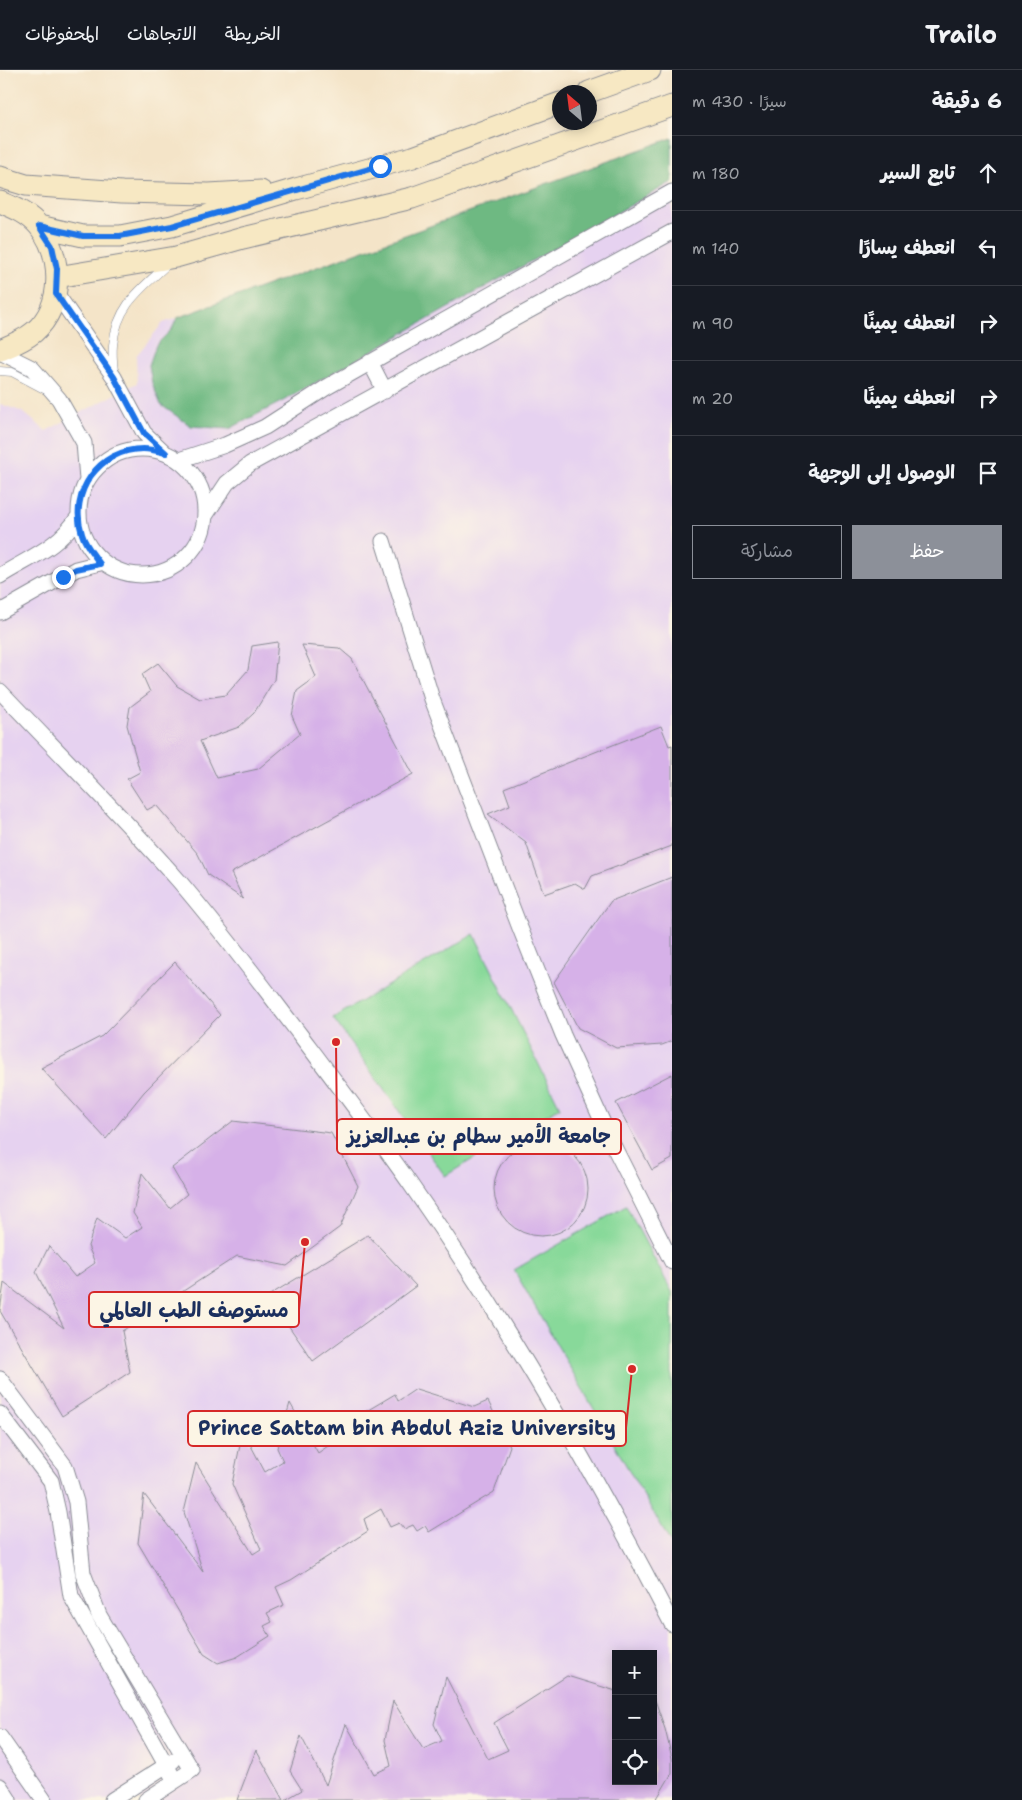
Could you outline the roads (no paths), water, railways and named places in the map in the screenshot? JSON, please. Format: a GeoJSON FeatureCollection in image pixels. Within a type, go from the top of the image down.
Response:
{"type":"FeatureCollection","features":[{"type":"Feature","properties":{"kind":"main road"},"geometry":{"type":"LineString","coordinates":[[597,89],[650,70]]}},
{"type":"Feature","properties":{"kind":"main road"},"geometry":{"type":"LineString","coordinates":[[39,226],[83,236],[120,236],[172,226],[296,189],[414,157],[552,106]]}},
{"type":"Feature","properties":{"kind":"main road"},"geometry":{"type":"LineString","coordinates":[[56,285],[412,198],[672,106]]}},
{"type":"Feature","properties":{"kind":"main road"},"geometry":{"type":"LineString","coordinates":[[0,177],[26,185],[122,192],[209,194],[296,189]]}},
{"type":"Feature","properties":{"kind":"main road"},"geometry":{"type":"LineString","coordinates":[[0,202],[19,210],[39,226],[52,246],[57,269],[56,285],[48,314],[35,330],[18,343],[0,351]]}},
{"type":"Feature","properties":{"kind":"street"},"geometry":{"type":"LineString","coordinates":[[100,564],[82,536],[78,517],[80,497],[88,479],[102,462],[122,452],[144,448],[172,456],[225,445],[265,427],[370,362],[672,192]]}},
{"type":"Feature","properties":{"kind":"street"},"geometry":{"type":"LineString","coordinates":[[205,516],[227,483],[250,464],[672,232]]}},
{"type":"Feature","properties":{"kind":"street"},"geometry":{"type":"LineString","coordinates":[[0,612],[76,569],[100,564],[123,573],[142,576],[161,573],[178,565],[192,552],[201,535],[205,516],[203,495],[194,476],[144,433],[114,377],[56,285]]}},
{"type":"Feature","properties":{"kind":"street"},"geometry":{"type":"LineString","coordinates":[[0,351],[32,368],[59,400],[84,443],[88,479]]}},
{"type":"Feature","properties":{"kind":"street"},"geometry":{"type":"LineString","coordinates":[[370,362],[385,391]]}},
{"type":"Feature","properties":{"kind":"street"},"geometry":{"type":"LineString","coordinates":[[0,576],[54,545],[69,532],[78,517]]}},
{"type":"Feature","properties":{"kind":"street"},"geometry":{"type":"LineString","coordinates":[[383,541],[432,700],[523,937],[563,1035],[609,1136],[672,1262]]}},
{"type":"Feature","properties":{"kind":"street"},"geometry":{"type":"LineString","coordinates":[[0,691],[118,814],[180,883],[240,956],[355,1107],[463,1262],[523,1358],[572,1439],[672,1624]]}},
{"type":"Feature","properties":{"kind":"street"},"geometry":{"type":"LineString","coordinates":[[0,1379],[65,1466],[76,1502],[83,1574],[99,1615],[192,1770],[146,1800]]}},
{"type":"Feature","properties":{"kind":"street"},"geometry":{"type":"LineString","coordinates":[[0,1414],[51,1481],[58,1512],[71,1596],[175,1782]]}},
{"type":"Feature","properties":{"kind":"street"},"geometry":{"type":"LineString","coordinates":[[0,1736],[44,1800]]}},
{"type":"Feature","properties":{"kind":"street"},"geometry":{"type":"LineString","coordinates":[[112,1800],[183,1756]]}},
{"type":"Feature","properties":{"kind":"street"},"geometry":{"type":"LineString","coordinates":[[0,1786],[10,1800]]}},
{"type":"Feature","properties":{"kind":"lane"},"geometry":{"type":"LineString","coordinates":[[114,377],[113,345],[119,318],[130,299],[176,257]]}},
{"type":"Feature","properties":{"kind":"lane"},"geometry":{"type":"LineString","coordinates":[[0,371],[12,372],[35,383],[59,400]]}},
{"type":"Feature","properties":{"kind":"place","name":"جامعة الأمير سطام بن عبدالعزيز"},"geometry":{"type":"Point","coordinates":[336,1042]}},
{"type":"Feature","properties":{"kind":"place","name":"مستوصف الطب العالمي"},"geometry":{"type":"Point","coordinates":[305,1242]}},
{"type":"Feature","properties":{"kind":"place","name":"Prince Sattam bin Abdul Aziz University"},"geometry":{"type":"Point","coordinates":[632,1369]}}]}
